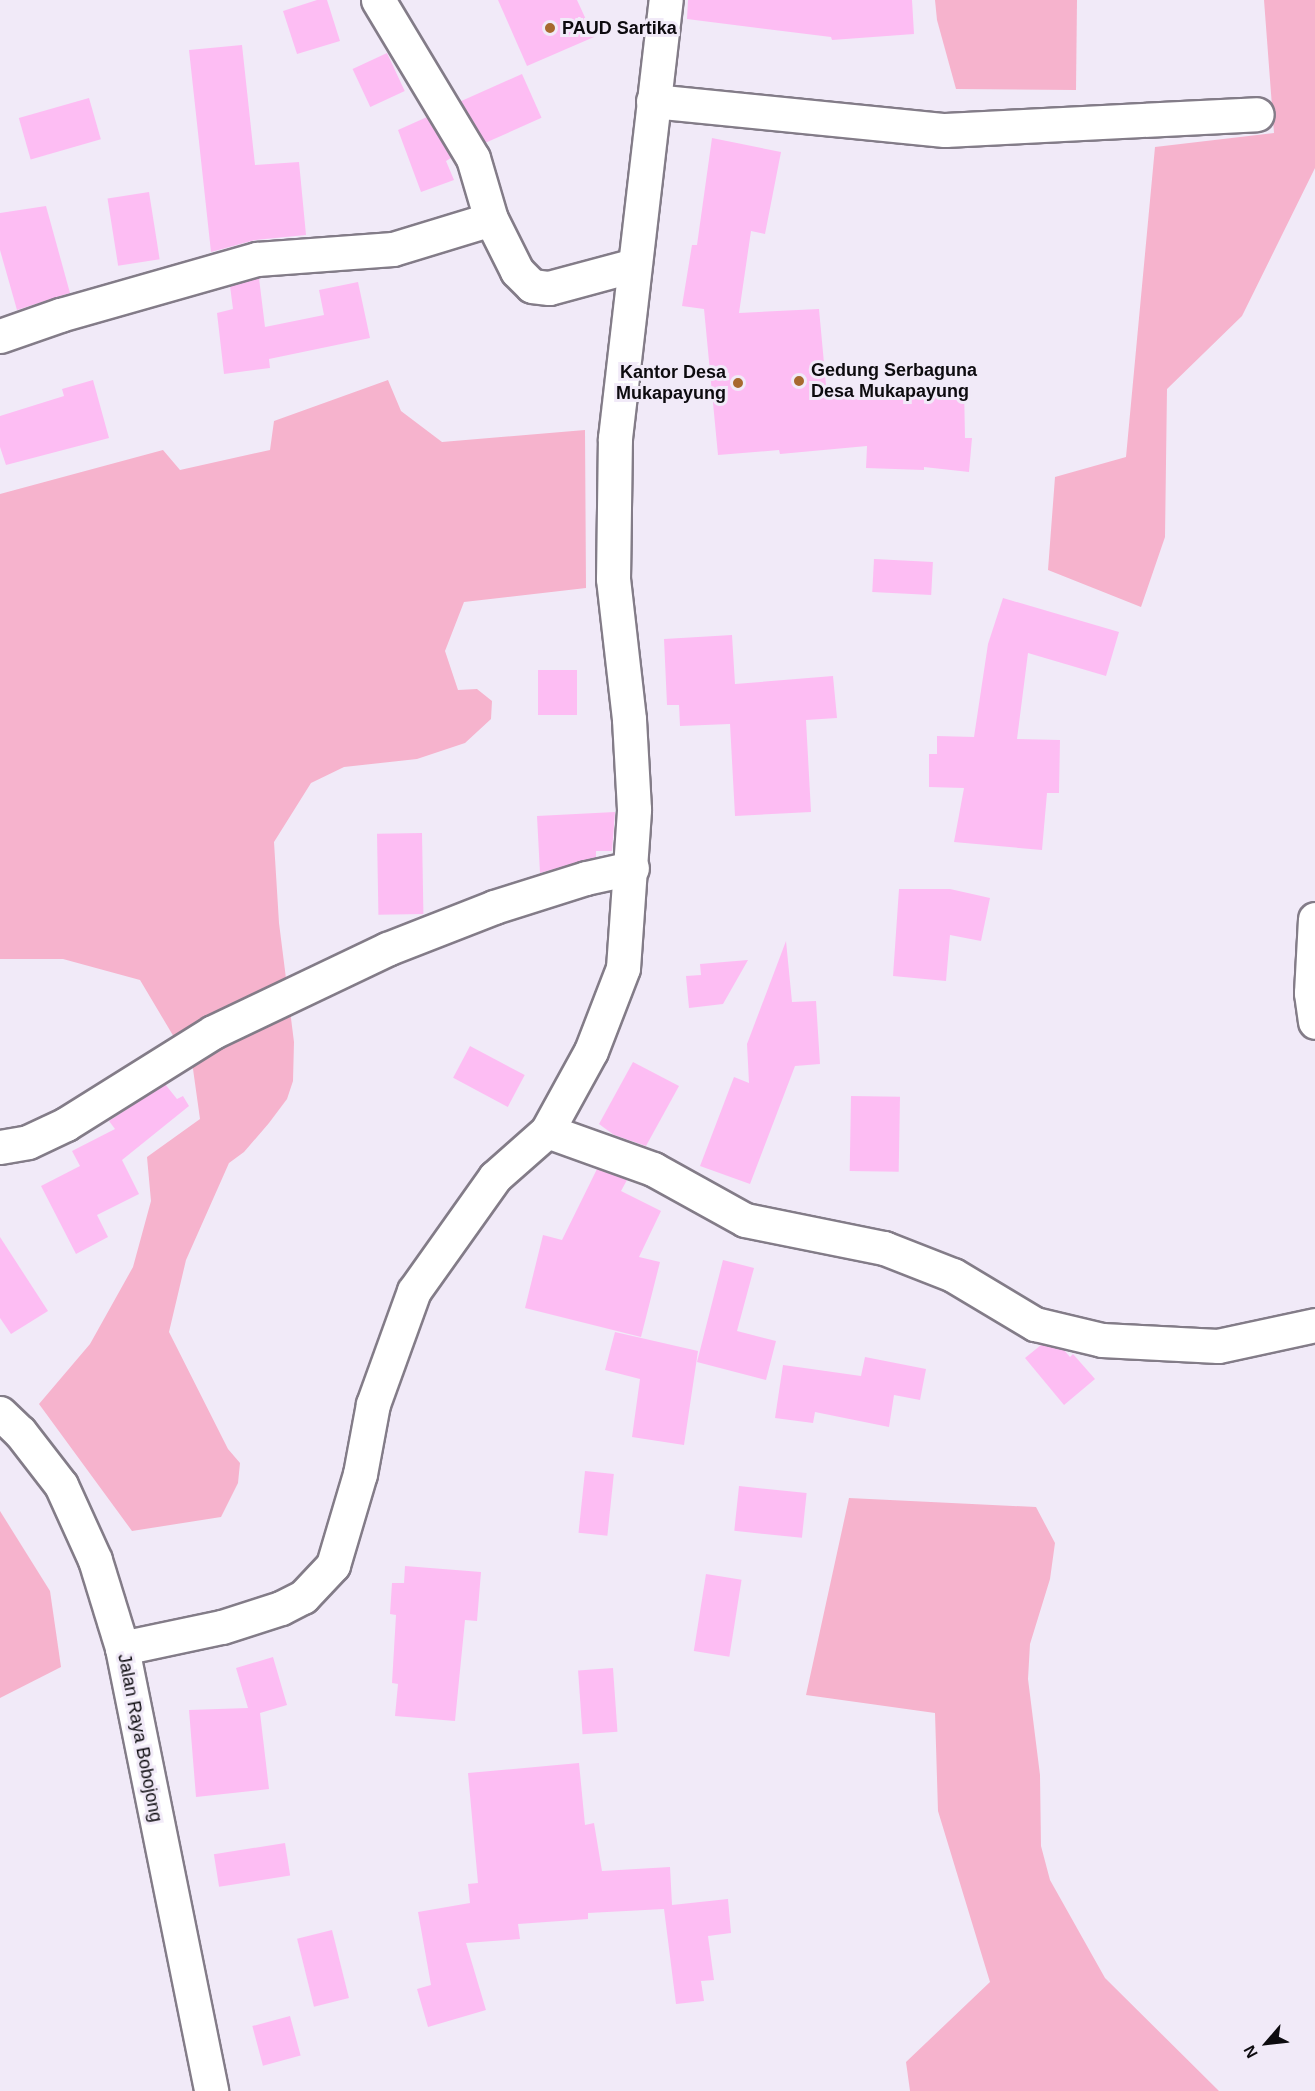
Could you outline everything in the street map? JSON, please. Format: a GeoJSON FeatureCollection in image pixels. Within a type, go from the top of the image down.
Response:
{"type":"FeatureCollection","features":[{"type":"Feature","properties":{"kind":"street"},"geometry":{"type":"LineString","coordinates":[[378,0],[473,158],[491,219],[517,271],[532,286],[549,288],[634,265]]}},
{"type":"Feature","properties":{"kind":"street"},"geometry":{"type":"LineString","coordinates":[[122,1648],[222,1628],[281,1608],[318,1584],[333,1565],[345,1529],[373,1404],[414,1291],[495,1178],[547,1131],[591,1051],[622,968],[632,868],[634,809],[629,719],[613,579],[615,438],[666,0]]}},
{"type":"Feature","properties":{"kind":"street"},"geometry":{"type":"LineString","coordinates":[[653,101],[945,130],[1257,114]]}},
{"type":"Feature","properties":{"kind":"street"},"geometry":{"type":"LineString","coordinates":[[0,336],[92,305],[257,259],[393,249],[491,219]]}},
{"type":"Feature","properties":{"kind":"street"},"geometry":{"type":"LineString","coordinates":[[0,1147],[28,1142],[66,1124],[213,1032],[387,949],[494,908],[586,878],[632,868]]}},
{"type":"Feature","properties":{"kind":"street"},"geometry":{"type":"LineString","coordinates":[[1315,919],[1311,993],[1315,1022]]}},
{"type":"Feature","properties":{"kind":"street"},"geometry":{"type":"LineString","coordinates":[[547,1131],[653,1169],[745,1220],[884,1248],[933,1267],[1035,1324],[1102,1340],[1218,1346],[1315,1325]]}},
{"type":"Feature","properties":{"kind":"street","name":"Jalan Raya Bobojong"},"geometry":{"type":"LineString","coordinates":[[0,1413],[20,1432],[61,1485],[95,1560],[122,1648],[211,2091]]}},
{"type":"Feature","properties":{"kind":"shaded area"},"geometry":{"type":"Polygon","coordinates":[[[935,0],[1077,0],[1076,90],[956,89],[937,20],[935,0]]]}},
{"type":"Feature","properties":{"kind":"shaded area"},"geometry":{"type":"Polygon","coordinates":[[[1264,0],[1315,0],[1315,168],[1242,316],[1167,389],[1165,537],[1141,607],[1048,570],[1055,477],[1126,457],[1155,147],[1274,133],[1264,0]]]}},
{"type":"Feature","properties":{"kind":"shaded area"},"geometry":{"type":"Polygon","coordinates":[[[388,380],[401,411],[442,442],[585,430],[586,588],[464,602],[445,651],[458,690],[477,689],[492,701],[491,719],[465,743],[417,759],[344,767],[311,783],[274,842],[279,923],[294,1042],[293,1081],[287,1099],[269,1123],[244,1152],[229,1163],[186,1260],[169,1332],[228,1449],[240,1463],[238,1483],[221,1517],[132,1531],[39,1404],[90,1344],[133,1267],[151,1201],[147,1157],[200,1119],[193,1069],[140,980],[63,959],[0,959],[0,494],[163,450],[180,470],[270,450],[274,421],[388,380]]]}},
{"type":"Feature","properties":{"kind":"shaded area"},"geometry":{"type":"Polygon","coordinates":[[[849,1498],[1036,1507],[1055,1543],[1050,1579],[1030,1644],[1028,1679],[1040,1775],[1041,1846],[1050,1880],[1105,1978],[1219,2091],[910,2091],[906,2062],[990,1982],[938,1811],[935,1713],[806,1695],[849,1498]]]}},
{"type":"Feature","properties":{"kind":"shaded area"},"geometry":{"type":"Polygon","coordinates":[[[0,1511],[50,1591],[61,1667],[0,1698],[0,1511]]]}},
{"type":"Feature","properties":{"kind":"building"},"geometry":{"type":"Polygon","coordinates":[[[317,0],[327,0],[340,41],[297,54],[283,11],[317,0]]]}},
{"type":"Feature","properties":{"kind":"building","name":"PAUD Sartika"},"geometry":{"type":"Polygon","coordinates":[[[498,0],[577,0],[594,37],[527,66],[498,0]]]}},
{"type":"Feature","properties":{"kind":"building"},"geometry":{"type":"Polygon","coordinates":[[[688,0],[912,0],[914,34],[832,40],[831,37],[687,19],[688,0]]]}},
{"type":"Feature","properties":{"kind":"building"},"geometry":{"type":"Polygon","coordinates":[[[242,45],[255,165],[299,162],[306,235],[255,240],[211,252],[189,50],[242,45]]]}},
{"type":"Feature","properties":{"kind":"building"},"geometry":{"type":"Polygon","coordinates":[[[387,53],[405,91],[370,107],[353,69],[387,53]]]}},
{"type":"Feature","properties":{"kind":"building"},"geometry":{"type":"Polygon","coordinates":[[[522,74],[542,118],[480,145],[461,101],[522,74]]]}},
{"type":"Feature","properties":{"kind":"building"},"geometry":{"type":"Polygon","coordinates":[[[89,98],[101,139],[31,159],[19,118],[89,98]]]}},
{"type":"Feature","properties":{"kind":"building"},"geometry":{"type":"Polygon","coordinates":[[[427,117],[451,158],[446,161],[454,180],[421,192],[398,130],[427,117]]]}},
{"type":"Feature","properties":{"kind":"building"},"geometry":{"type":"Polygon","coordinates":[[[712,138],[781,152],[765,234],[751,231],[739,313],[819,309],[827,396],[905,394],[905,386],[964,386],[965,438],[972,438],[969,472],[924,467],[924,470],[866,468],[867,446],[780,454],[779,450],[718,455],[704,309],[682,306],[692,245],[697,245],[712,138]]]}},
{"type":"Feature","properties":{"kind":"building"},"geometry":{"type":"Polygon","coordinates":[[[149,192],[160,259],[118,266],[108,199],[149,192]]]}},
{"type":"Feature","properties":{"kind":"building"},"geometry":{"type":"Polygon","coordinates":[[[46,206],[70,293],[17,310],[0,250],[0,213],[46,206]]]}},
{"type":"Feature","properties":{"kind":"building"},"geometry":{"type":"Polygon","coordinates":[[[259,278],[265,327],[324,315],[319,290],[358,282],[370,338],[269,359],[270,368],[224,374],[217,313],[233,309],[230,286],[259,278]]]}},
{"type":"Feature","properties":{"kind":"building"},"geometry":{"type":"Polygon","coordinates":[[[93,380],[109,438],[6,465],[0,447],[0,416],[64,396],[62,389],[93,380]]]}},
{"type":"Feature","properties":{"kind":"building"},"geometry":{"type":"Polygon","coordinates":[[[874,559],[933,562],[931,595],[872,592],[874,559]]]}},
{"type":"Feature","properties":{"kind":"building"},"geometry":{"type":"Polygon","coordinates":[[[1003,598],[1119,632],[1106,676],[1028,653],[1017,739],[1060,740],[1059,793],[1047,793],[1042,850],[954,842],[964,788],[929,787],[929,754],[937,754],[937,736],[974,737],[988,644],[1003,598]]]}},
{"type":"Feature","properties":{"kind":"building"},"geometry":{"type":"Polygon","coordinates":[[[732,635],[735,684],[833,676],[837,718],[806,720],[811,812],[735,816],[730,724],[680,726],[679,705],[667,705],[664,639],[732,635]]]}},
{"type":"Feature","properties":{"kind":"building"},"geometry":{"type":"Polygon","coordinates":[[[538,670],[577,670],[577,715],[538,715],[538,670]]]}},
{"type":"Feature","properties":{"kind":"building"},"geometry":{"type":"Polygon","coordinates":[[[615,812],[612,851],[596,851],[596,857],[540,873],[537,816],[615,812]]]}},
{"type":"Feature","properties":{"kind":"building"},"geometry":{"type":"Polygon","coordinates":[[[422,833],[423,914],[378,915],[377,834],[422,833]]]}},
{"type":"Feature","properties":{"kind":"building"},"geometry":{"type":"Polygon","coordinates":[[[899,889],[950,889],[990,898],[981,941],[950,935],[946,981],[893,976],[899,889]]]}},
{"type":"Feature","properties":{"kind":"building"},"geometry":{"type":"Polygon","coordinates":[[[786,941],[792,1002],[816,1001],[820,1064],[795,1066],[750,1184],[700,1166],[734,1077],[749,1083],[747,1044],[786,941]]]}},
{"type":"Feature","properties":{"kind":"building"},"geometry":{"type":"Polygon","coordinates":[[[748,960],[723,1004],[689,1008],[686,976],[701,975],[700,964],[748,960]]]}},
{"type":"Feature","properties":{"kind":"building"},"geometry":{"type":"Polygon","coordinates":[[[470,1046],[525,1075],[508,1107],[453,1078],[470,1046]]]}},
{"type":"Feature","properties":{"kind":"building"},"geometry":{"type":"Polygon","coordinates":[[[633,1062],[679,1086],[646,1146],[614,1135],[599,1124],[633,1062]]]}},
{"type":"Feature","properties":{"kind":"building"},"geometry":{"type":"Polygon","coordinates":[[[165,1084],[177,1099],[183,1096],[189,1106],[122,1160],[139,1194],[97,1215],[108,1237],[76,1254],[41,1186],[80,1166],[72,1151],[115,1129],[109,1121],[165,1084]]]}},
{"type":"Feature","properties":{"kind":"building"},"geometry":{"type":"Polygon","coordinates":[[[851,1096],[900,1097],[899,1172],[850,1171],[851,1096]]]}},
{"type":"Feature","properties":{"kind":"building"},"geometry":{"type":"Polygon","coordinates":[[[597,1169],[627,1180],[621,1191],[661,1211],[639,1257],[660,1262],[641,1337],[525,1308],[543,1235],[562,1240],[597,1169]]]}},
{"type":"Feature","properties":{"kind":"building"},"geometry":{"type":"Polygon","coordinates":[[[0,1237],[48,1311],[11,1334],[0,1318],[0,1237]]]}},
{"type":"Feature","properties":{"kind":"building"},"geometry":{"type":"Polygon","coordinates":[[[723,1260],[754,1268],[737,1331],[776,1341],[766,1380],[697,1362],[723,1260]]]}},
{"type":"Feature","properties":{"kind":"building"},"geometry":{"type":"Polygon","coordinates":[[[615,1332],[698,1351],[684,1445],[632,1437],[640,1379],[605,1370],[615,1332]]]}},
{"type":"Feature","properties":{"kind":"building"},"geometry":{"type":"Polygon","coordinates":[[[1041,1345],[1064,1350],[1070,1357],[1073,1354],[1095,1379],[1064,1405],[1025,1358],[1041,1345]]]}},
{"type":"Feature","properties":{"kind":"building"},"geometry":{"type":"Polygon","coordinates":[[[865,1357],[926,1369],[920,1400],[894,1395],[889,1427],[815,1412],[813,1423],[775,1418],[783,1365],[861,1376],[865,1357]]]}},
{"type":"Feature","properties":{"kind":"building"},"geometry":{"type":"Polygon","coordinates":[[[585,1471],[614,1474],[607,1536],[579,1533],[585,1471]]]}},
{"type":"Feature","properties":{"kind":"building"},"geometry":{"type":"Polygon","coordinates":[[[739,1486],[807,1493],[802,1538],[734,1531],[739,1486]]]}},
{"type":"Feature","properties":{"kind":"building"},"geometry":{"type":"Polygon","coordinates":[[[405,1566],[481,1572],[477,1621],[465,1620],[455,1721],[395,1716],[398,1684],[392,1683],[396,1615],[390,1614],[392,1583],[404,1583],[405,1566]]]}},
{"type":"Feature","properties":{"kind":"building"},"geometry":{"type":"Polygon","coordinates":[[[706,1574],[742,1580],[729,1657],[694,1651],[706,1574]]]}},
{"type":"Feature","properties":{"kind":"building"},"geometry":{"type":"Polygon","coordinates":[[[273,1657],[287,1705],[260,1713],[269,1789],[196,1797],[189,1710],[248,1708],[236,1668],[273,1657]]]}},
{"type":"Feature","properties":{"kind":"building"},"geometry":{"type":"Polygon","coordinates":[[[613,1668],[617,1732],[583,1734],[578,1670],[613,1668]]]}},
{"type":"Feature","properties":{"kind":"building"},"geometry":{"type":"Polygon","coordinates":[[[579,1763],[585,1825],[594,1823],[602,1871],[670,1867],[672,1905],[728,1899],[731,1933],[708,1936],[714,1980],[701,1981],[704,2001],[676,2004],[664,1909],[588,1913],[588,1919],[518,1924],[520,1939],[466,1943],[486,2010],[428,2027],[417,1989],[431,1985],[418,1912],[470,1903],[468,1884],[478,1883],[468,1773],[579,1763]]]}},
{"type":"Feature","properties":{"kind":"building"},"geometry":{"type":"Polygon","coordinates":[[[285,1843],[290,1876],[219,1887],[214,1854],[285,1843]]]}},
{"type":"Feature","properties":{"kind":"building"},"geometry":{"type":"Polygon","coordinates":[[[332,1930],[349,1998],[314,2007],[297,1939],[332,1930]]]}},
{"type":"Feature","properties":{"kind":"building"},"geometry":{"type":"Polygon","coordinates":[[[290,2016],[301,2056],[263,2066],[252,2026],[290,2016]]]}},
{"type":"Feature","properties":{"kind":"place","name":"PAUD Sartika"},"geometry":{"type":"Point","coordinates":[550,28]}},
{"type":"Feature","properties":{"kind":"place","name":"Gedung Serbaguna Desa Mukapayung"},"geometry":{"type":"Point","coordinates":[799,381]}},
{"type":"Feature","properties":{"kind":"place","name":"Kantor Desa Mukapayung"},"geometry":{"type":"Point","coordinates":[738,383]}}]}
